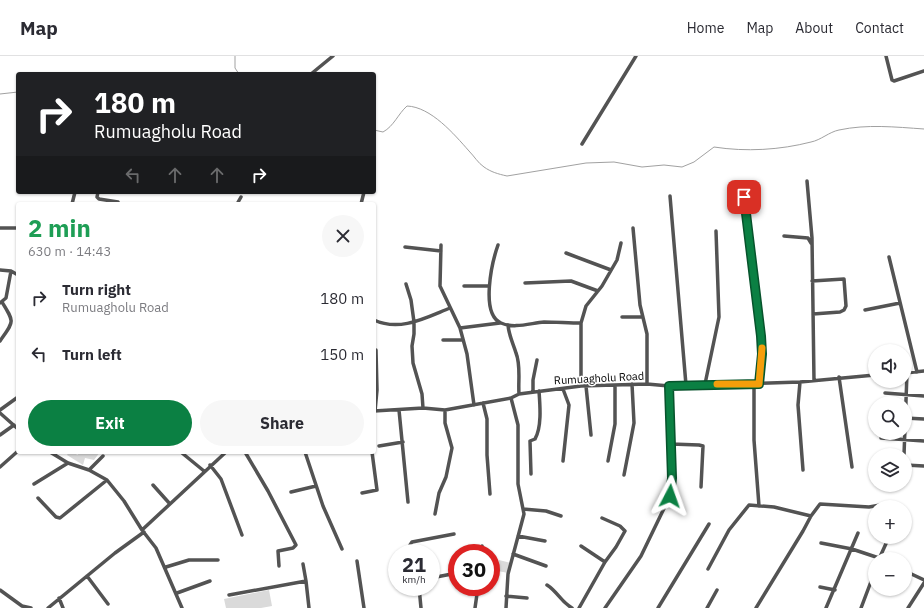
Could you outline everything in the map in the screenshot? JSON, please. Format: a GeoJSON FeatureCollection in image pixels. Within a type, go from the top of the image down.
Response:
{"type":"FeatureCollection","features":[{"type":"Feature","properties":{"kind":"street"},"geometry":{"type":"LineString","coordinates":[[313,72],[333,56]]}},
{"type":"Feature","properties":{"kind":"street"},"geometry":{"type":"LineString","coordinates":[[582,144],[636,56]]}},
{"type":"Feature","properties":{"kind":"street"},"geometry":{"type":"LineString","coordinates":[[886,56],[892,80],[894,81],[924,71]]}},
{"type":"Feature","properties":{"kind":"street"},"geometry":{"type":"LineString","coordinates":[[807,181],[812,246],[814,380]]}},
{"type":"Feature","properties":{"kind":"street"},"geometry":{"type":"LineString","coordinates":[[98,194],[97,197],[99,199],[118,202]]}},
{"type":"Feature","properties":{"kind":"street"},"geometry":{"type":"LineString","coordinates":[[670,196],[686,385]]}},
{"type":"Feature","properties":{"kind":"street"},"geometry":{"type":"LineString","coordinates":[[238,202],[241,197]]}},
{"type":"Feature","properties":{"kind":"street"},"geometry":{"type":"LineString","coordinates":[[744,197],[761,336],[762,354],[759,384]]}},
{"type":"Feature","properties":{"kind":"street"},"geometry":{"type":"LineString","coordinates":[[0,228],[16,228]]}},
{"type":"Feature","properties":{"kind":"street"},"geometry":{"type":"LineString","coordinates":[[633,228],[638,283],[647,334],[647,384]]}},
{"type":"Feature","properties":{"kind":"street"},"geometry":{"type":"LineString","coordinates":[[705,384],[719,317],[716,231]]}},
{"type":"Feature","properties":{"kind":"street"},"geometry":{"type":"LineString","coordinates":[[784,236],[808,238],[812,246]]}},
{"type":"Feature","properties":{"kind":"street"},"geometry":{"type":"LineString","coordinates":[[591,435],[584,386],[581,323],[586,306],[598,291],[617,260],[621,243]]}},
{"type":"Feature","properties":{"kind":"street"},"geometry":{"type":"LineString","coordinates":[[441,245],[440,286],[460,328],[474,405]]}},
{"type":"Feature","properties":{"kind":"street"},"geometry":{"type":"LineString","coordinates":[[498,245],[489,286],[493,314],[500,323]]}},
{"type":"Feature","properties":{"kind":"street"},"geometry":{"type":"LineString","coordinates":[[405,247],[441,251]]}},
{"type":"Feature","properties":{"kind":"street"},"geometry":{"type":"LineString","coordinates":[[566,253],[611,270]]}},
{"type":"Feature","properties":{"kind":"street"},"geometry":{"type":"LineString","coordinates":[[889,257],[917,372]]}},
{"type":"Feature","properties":{"kind":"street"},"geometry":{"type":"LineString","coordinates":[[0,270],[11,271],[16,274]]}},
{"type":"Feature","properties":{"kind":"street"},"geometry":{"type":"LineString","coordinates":[[0,341],[12,323],[12,319],[1,303],[6,298],[11,271]]}},
{"type":"Feature","properties":{"kind":"street"},"geometry":{"type":"LineString","coordinates":[[812,281],[844,278],[846,306],[844,310],[840,312],[813,314]]}},
{"type":"Feature","properties":{"kind":"street"},"geometry":{"type":"LineString","coordinates":[[525,283],[571,281],[598,291]]}},
{"type":"Feature","properties":{"kind":"street"},"geometry":{"type":"LineString","coordinates":[[406,284],[411,300],[414,322],[412,346],[413,363],[423,408]]}},
{"type":"Feature","properties":{"kind":"street"},"geometry":{"type":"LineString","coordinates":[[464,286],[489,286]]}},
{"type":"Feature","properties":{"kind":"street"},"geometry":{"type":"LineString","coordinates":[[865,310],[900,303]]}},
{"type":"Feature","properties":{"kind":"street"},"geometry":{"type":"LineString","coordinates":[[376,321],[389,325],[414,322],[450,308]]}},
{"type":"Feature","properties":{"kind":"street"},"geometry":{"type":"LineString","coordinates":[[622,317],[643,316]]}},
{"type":"Feature","properties":{"kind":"street"},"geometry":{"type":"LineString","coordinates":[[460,328],[500,323],[508,325],[544,322],[581,323]]}},
{"type":"Feature","properties":{"kind":"street"},"geometry":{"type":"LineString","coordinates":[[508,325],[510,338],[516,352],[518,363],[519,394]]}},
{"type":"Feature","properties":{"kind":"street"},"geometry":{"type":"LineString","coordinates":[[443,340],[463,340]]}},
{"type":"Feature","properties":{"kind":"street"},"geometry":{"type":"LineString","coordinates":[[376,350],[376,400]]}},
{"type":"Feature","properties":{"kind":"street"},"geometry":{"type":"LineString","coordinates":[[533,392],[533,380],[537,360]]}},
{"type":"Feature","properties":{"kind":"street"},"geometry":{"type":"LineString","coordinates":[[912,372],[924,372]]}},
{"type":"Feature","properties":{"kind":"street","name":"Rumuagholu Road"},"geometry":{"type":"LineString","coordinates":[[376,411],[423,408],[445,410],[511,398],[519,394],[584,386],[632,384],[669,386],[759,384],[800,382],[839,377],[868,375]]}},
{"type":"Feature","properties":{"kind":"street"},"geometry":{"type":"LineString","coordinates":[[839,377],[852,467]]}},
{"type":"Feature","properties":{"kind":"street"},"geometry":{"type":"LineString","coordinates":[[800,382],[798,405],[803,470]]}},
{"type":"Feature","properties":{"kind":"street"},"geometry":{"type":"LineString","coordinates":[[624,475],[634,423],[632,384]]}},
{"type":"Feature","properties":{"kind":"street"},"geometry":{"type":"LineString","coordinates":[[754,384],[754,440],[759,506]]}},
{"type":"Feature","properties":{"kind":"street"},"geometry":{"type":"LineString","coordinates":[[608,461],[615,424],[615,385]]}},
{"type":"Feature","properties":{"kind":"street"},"geometry":{"type":"LineString","coordinates":[[605,608],[644,551],[670,496],[671,444],[669,386]]}},
{"type":"Feature","properties":{"kind":"street"},"geometry":{"type":"LineString","coordinates":[[906,388],[906,395]]}},
{"type":"Feature","properties":{"kind":"street"},"geometry":{"type":"LineString","coordinates":[[563,389],[569,405],[563,461]]}},
{"type":"Feature","properties":{"kind":"street"},"geometry":{"type":"LineString","coordinates":[[531,474],[530,441],[535,439],[537,434],[539,419],[539,391]]}},
{"type":"Feature","properties":{"kind":"street"},"geometry":{"type":"LineString","coordinates":[[885,393],[924,396]]}},
{"type":"Feature","properties":{"kind":"street"},"geometry":{"type":"LineString","coordinates":[[506,608],[506,596],[513,554],[523,521],[523,509],[518,484],[518,425],[511,398]]}},
{"type":"Feature","properties":{"kind":"street"},"geometry":{"type":"LineString","coordinates":[[0,435],[14,426],[0,412],[16,399]]}},
{"type":"Feature","properties":{"kind":"street"},"geometry":{"type":"LineString","coordinates":[[483,403],[487,419],[487,455],[490,494]]}},
{"type":"Feature","properties":{"kind":"street"},"geometry":{"type":"LineString","coordinates":[[400,410],[408,502]]}},
{"type":"Feature","properties":{"kind":"street"},"geometry":{"type":"LineString","coordinates":[[435,514],[439,493],[446,477],[452,448],[445,423],[445,410]]}},
{"type":"Feature","properties":{"kind":"street"},"geometry":{"type":"LineString","coordinates":[[912,418],[924,419]]}},
{"type":"Feature","properties":{"kind":"street"},"geometry":{"type":"LineString","coordinates":[[904,448],[905,440],[924,441]]}},
{"type":"Feature","properties":{"kind":"street"},"geometry":{"type":"LineString","coordinates":[[379,446],[403,442]]}},
{"type":"Feature","properties":{"kind":"street"},"geometry":{"type":"LineString","coordinates":[[671,444],[699,444],[703,446],[701,487]]}},
{"type":"Feature","properties":{"kind":"street"},"geometry":{"type":"LineString","coordinates":[[0,467],[16,453]]}},
{"type":"Feature","properties":{"kind":"street"},"geometry":{"type":"LineString","coordinates":[[53,454],[68,463],[89,470],[107,480],[124,501],[156,548],[166,567],[182,608]]}},
{"type":"Feature","properties":{"kind":"street"},"geometry":{"type":"LineString","coordinates":[[183,454],[204,471]]}},
{"type":"Feature","properties":{"kind":"street"},"geometry":{"type":"LineString","coordinates":[[48,608],[143,531],[210,465],[224,454]]}},
{"type":"Feature","properties":{"kind":"street"},"geometry":{"type":"LineString","coordinates":[[246,454],[268,491],[296,545],[293,548],[278,551],[279,566]]}},
{"type":"Feature","properties":{"kind":"street"},"geometry":{"type":"LineString","coordinates":[[306,454],[316,486],[342,549]]}},
{"type":"Feature","properties":{"kind":"street"},"geometry":{"type":"LineString","coordinates":[[362,493],[376,492],[377,490],[372,454]]}},
{"type":"Feature","properties":{"kind":"street"},"geometry":{"type":"LineString","coordinates":[[89,470],[103,456]]}},
{"type":"Feature","properties":{"kind":"street"},"geometry":{"type":"LineString","coordinates":[[34,484],[68,463]]}},
{"type":"Feature","properties":{"kind":"street"},"geometry":{"type":"LineString","coordinates":[[210,465],[221,479],[242,535]]}},
{"type":"Feature","properties":{"kind":"street"},"geometry":{"type":"LineString","coordinates":[[912,465],[924,466]]}},
{"type":"Feature","properties":{"kind":"street"},"geometry":{"type":"LineString","coordinates":[[38,498],[56,517],[60,518],[107,480]]}},
{"type":"Feature","properties":{"kind":"street"},"geometry":{"type":"LineString","coordinates":[[153,485],[170,504]]}},
{"type":"Feature","properties":{"kind":"street"},"geometry":{"type":"LineString","coordinates":[[291,492],[316,486]]}},
{"type":"Feature","properties":{"kind":"street"},"geometry":{"type":"LineString","coordinates":[[756,608],[811,516],[820,504],[868,506]]}},
{"type":"Feature","properties":{"kind":"street"},"geometry":{"type":"LineString","coordinates":[[708,569],[729,530],[747,507],[752,505],[796,511],[811,516]]}},
{"type":"Feature","properties":{"kind":"street"},"geometry":{"type":"LineString","coordinates":[[523,509],[546,511],[561,516]]}},
{"type":"Feature","properties":{"kind":"street"},"geometry":{"type":"LineString","coordinates":[[578,608],[625,531],[620,526],[602,518]]}},
{"type":"Feature","properties":{"kind":"street"},"geometry":{"type":"LineString","coordinates":[[658,608],[709,524]]}},
{"type":"Feature","properties":{"kind":"street"},"geometry":{"type":"LineString","coordinates":[[826,608],[835,590],[858,533]]}},
{"type":"Feature","properties":{"kind":"street"},"geometry":{"type":"LineString","coordinates":[[411,544],[412,542],[454,534]]}},
{"type":"Feature","properties":{"kind":"street"},"geometry":{"type":"LineString","coordinates":[[518,536],[545,541]]}},
{"type":"Feature","properties":{"kind":"street"},"geometry":{"type":"LineString","coordinates":[[820,543],[852,549],[868,555]]}},
{"type":"Feature","properties":{"kind":"street"},"geometry":{"type":"LineString","coordinates":[[580,546],[605,562]]}},
{"type":"Feature","properties":{"kind":"street"},"geometry":{"type":"LineString","coordinates":[[513,554],[546,566]]}},
{"type":"Feature","properties":{"kind":"street"},"geometry":{"type":"LineString","coordinates":[[166,567],[189,560],[218,560]]}},
{"type":"Feature","properties":{"kind":"street"},"geometry":{"type":"LineString","coordinates":[[357,560],[364,608]]}},
{"type":"Feature","properties":{"kind":"street"},"geometry":{"type":"LineString","coordinates":[[303,564],[309,608]]}},
{"type":"Feature","properties":{"kind":"street"},"geometry":{"type":"LineString","coordinates":[[912,574],[924,580]]}},
{"type":"Feature","properties":{"kind":"street"},"geometry":{"type":"LineString","coordinates":[[87,576],[108,604]]}},
{"type":"Feature","properties":{"kind":"street"},"geometry":{"type":"LineString","coordinates":[[176,593],[210,581]]}},
{"type":"Feature","properties":{"kind":"street"},"geometry":{"type":"LineString","coordinates":[[229,595],[306,581]]}},
{"type":"Feature","properties":{"kind":"street"},"geometry":{"type":"LineString","coordinates":[[908,608],[924,583]]}},
{"type":"Feature","properties":{"kind":"street"},"geometry":{"type":"LineString","coordinates":[[547,585],[554,590],[562,602],[572,608]]}},
{"type":"Feature","properties":{"kind":"street"},"geometry":{"type":"LineString","coordinates":[[820,587],[835,590]]}},
{"type":"Feature","properties":{"kind":"street"},"geometry":{"type":"LineString","coordinates":[[0,590],[22,606],[31,608]]}},
{"type":"Feature","properties":{"kind":"street"},"geometry":{"type":"LineString","coordinates":[[707,608],[717,590]]}},
{"type":"Feature","properties":{"kind":"street"},"geometry":{"type":"LineString","coordinates":[[861,608],[868,590]]}},
{"type":"Feature","properties":{"kind":"street"},"geometry":{"type":"LineString","coordinates":[[419,596],[421,608]]}},
{"type":"Feature","properties":{"kind":"street"},"geometry":{"type":"LineString","coordinates":[[475,608],[477,596]]}},
{"type":"Feature","properties":{"kind":"street"},"geometry":{"type":"LineString","coordinates":[[506,596],[527,598]]}},
{"type":"Feature","properties":{"kind":"street"},"geometry":{"type":"LineString","coordinates":[[59,598],[63,608]]}},
{"type":"Feature","properties":{"kind":"shaded area"},"geometry":{"type":"Polygon","coordinates":[[[98,454],[94,460],[85,458],[83,465],[67,455],[98,454]]]}},
{"type":"Feature","properties":{"kind":"shaded area"},"geometry":{"type":"Polygon","coordinates":[[[500,560],[511,563],[508,573],[500,571],[500,560]]]}},
{"type":"Feature","properties":{"kind":"shaded area"},"geometry":{"type":"Polygon","coordinates":[[[269,590],[272,606],[261,608],[226,608],[224,599],[269,590]]]}},
{"type":"Feature","properties":{"kind":"waterway"},"geometry":{"type":"LineString","coordinates":[[235,56],[235,68],[238,72]]}},
{"type":"Feature","properties":{"kind":"waterway"},"geometry":{"type":"LineString","coordinates":[[0,94],[16,92]]}},
{"type":"Feature","properties":{"kind":"waterway"},"geometry":{"type":"LineString","coordinates":[[376,130],[383,132],[390,127],[407,106],[425,111],[441,122],[484,167],[495,173],[507,176],[586,163],[614,162],[642,167],[664,165],[682,167],[694,162],[714,147],[751,150],[787,147],[815,141],[839,130],[860,127],[881,126],[924,129]]}},
{"type":"Feature","properties":{"kind":"slow traffic"},"geometry":{"type":"LineString","coordinates":[[717,384],[759,384],[762,348]]}},
{"type":"Feature","properties":{"kind":"route"},"geometry":{"type":"LineString","coordinates":[[670,496],[672,478],[669,386],[759,384],[762,354],[761,336],[752,250],[744,197]]}}]}
